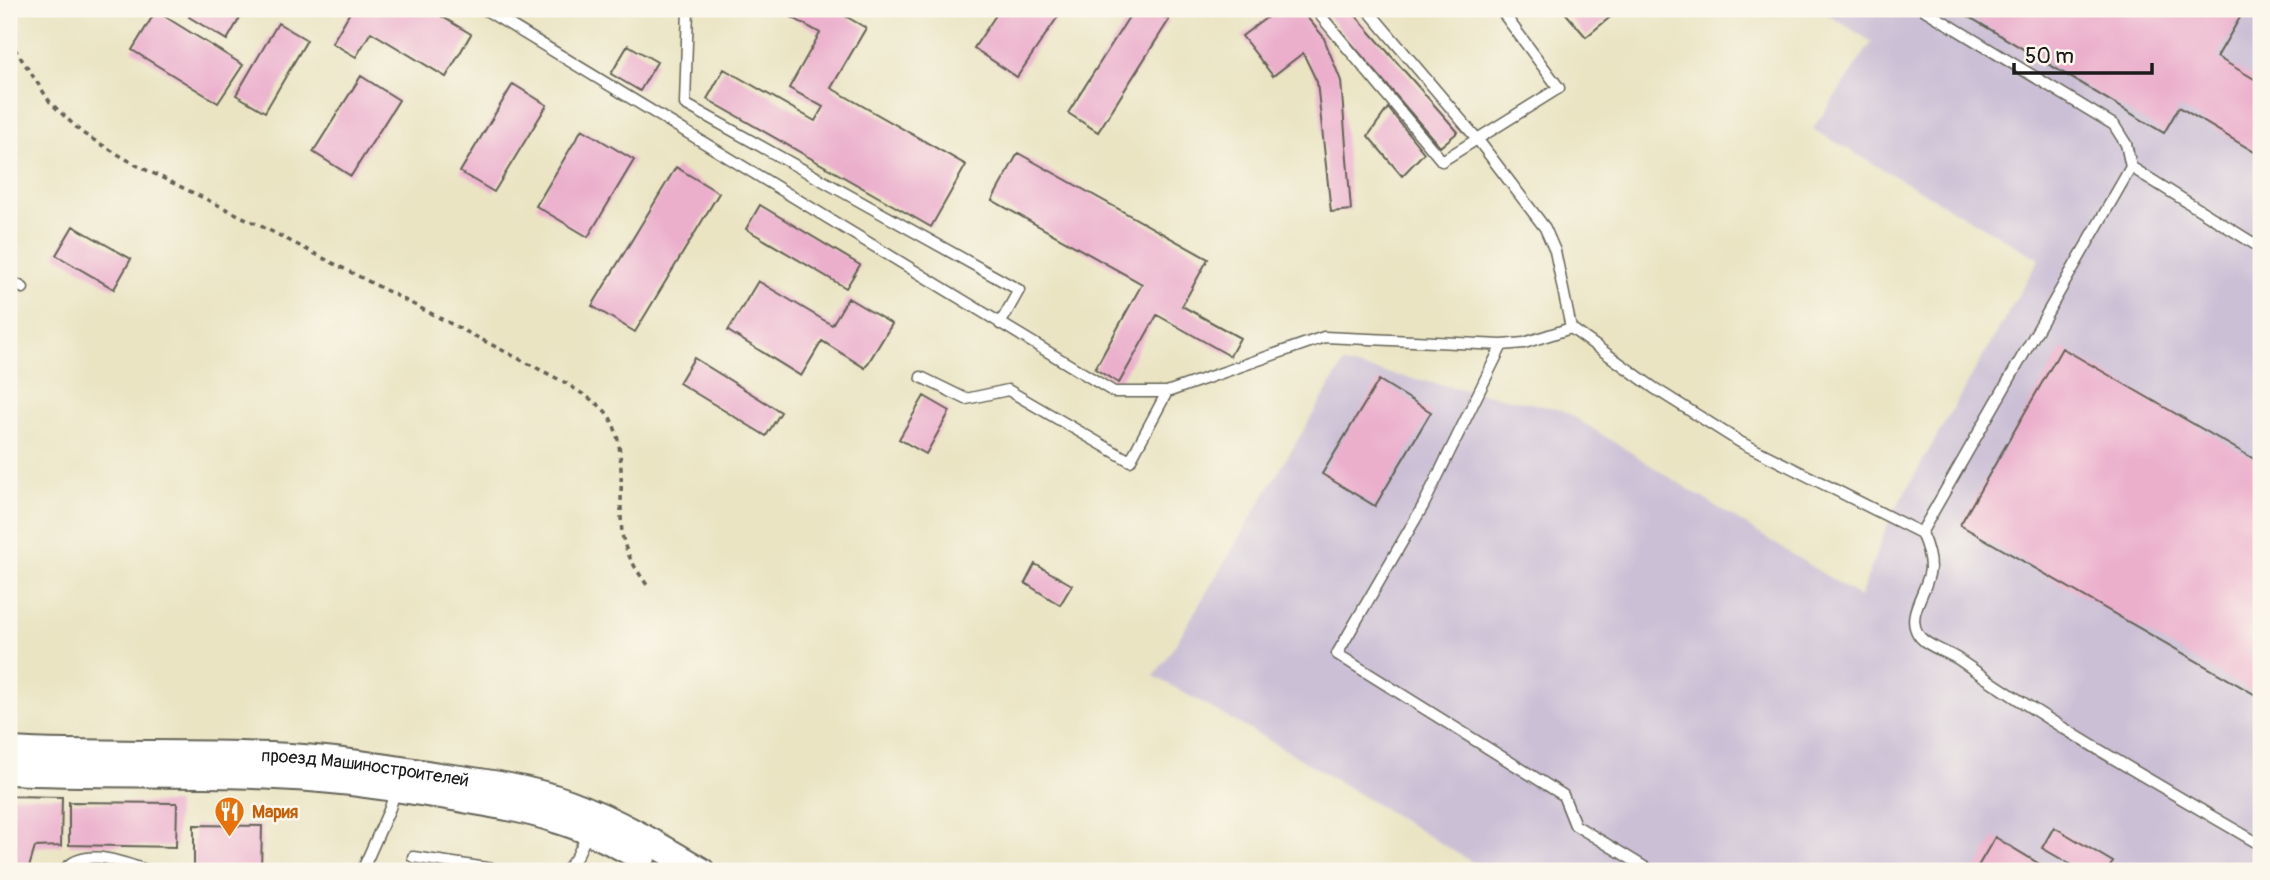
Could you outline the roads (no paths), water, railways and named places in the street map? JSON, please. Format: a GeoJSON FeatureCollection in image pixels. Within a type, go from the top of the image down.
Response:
{"type":"FeatureCollection","features":[{"type":"Feature","properties":{"kind":"main road","name":"проезд Машиностроителей"},"geometry":{"type":"LineString","coordinates":[[9,751],[271,756],[358,763],[458,779],[568,803],[618,824],[701,871]]}},
{"type":"Feature","properties":{"kind":"main road","name":"проезд Машиностроителей"},"geometry":{"type":"LineString","coordinates":[[9,771],[59,774],[241,775],[320,779],[396,788],[509,807],[554,818],[589,831],[667,871]]}},
{"type":"Feature","properties":{"kind":"lane"},"geometry":{"type":"LineString","coordinates":[[484,9],[1114,392],[1167,392],[1324,337],[1502,345],[1524,343],[1571,328]]}},
{"type":"Feature","properties":{"kind":"lane"},"geometry":{"type":"LineString","coordinates":[[688,9],[685,104],[1019,290],[1000,324]]}},
{"type":"Feature","properties":{"kind":"lane"},"geometry":{"type":"LineString","coordinates":[[1315,9],[1442,161],[1559,88],[1500,9]]}},
{"type":"Feature","properties":{"kind":"lane"},"geometry":{"type":"LineString","coordinates":[[1367,9],[1478,140],[1545,228],[1555,251],[1571,328],[1654,388],[1740,442],[1920,533],[1928,550],[1930,566],[1914,623],[1923,640],[1950,654],[2038,713],[2261,845]]}},
{"type":"Feature","properties":{"kind":"lane"},"geometry":{"type":"LineString","coordinates":[[1920,533],[2131,167],[2126,144],[2114,125],[1923,9]]}},
{"type":"Feature","properties":{"kind":"lane"},"geometry":{"type":"LineString","coordinates":[[2131,167],[2261,248]]}},
{"type":"Feature","properties":{"kind":"lane"},"geometry":{"type":"LineString","coordinates":[[9,280],[23,288]]}},
{"type":"Feature","properties":{"kind":"lane"},"geometry":{"type":"LineString","coordinates":[[1502,345],[1423,506],[1337,654],[1563,795],[1575,825],[1651,871]]}},
{"type":"Feature","properties":{"kind":"lane"},"geometry":{"type":"LineString","coordinates":[[921,377],[966,399],[1008,390],[1130,461],[1167,392]]}},
{"type":"Feature","properties":{"kind":"lane"},"geometry":{"type":"LineString","coordinates":[[362,871],[396,788]]}},
{"type":"Feature","properties":{"kind":"lane"},"geometry":{"type":"LineString","coordinates":[[566,871],[589,831]]}},
{"type":"Feature","properties":{"kind":"lane"},"geometry":{"type":"LineString","coordinates":[[413,857],[507,871]]}},
{"type":"Feature","properties":{"kind":"lane"},"geometry":{"type":"LineString","coordinates":[[63,871],[72,862],[89,858],[106,859],[149,871]]}},
{"type":"Feature","properties":{"kind":"place","name":"Мария"},"geometry":{"type":"Point","coordinates":[229,839]}}]}
